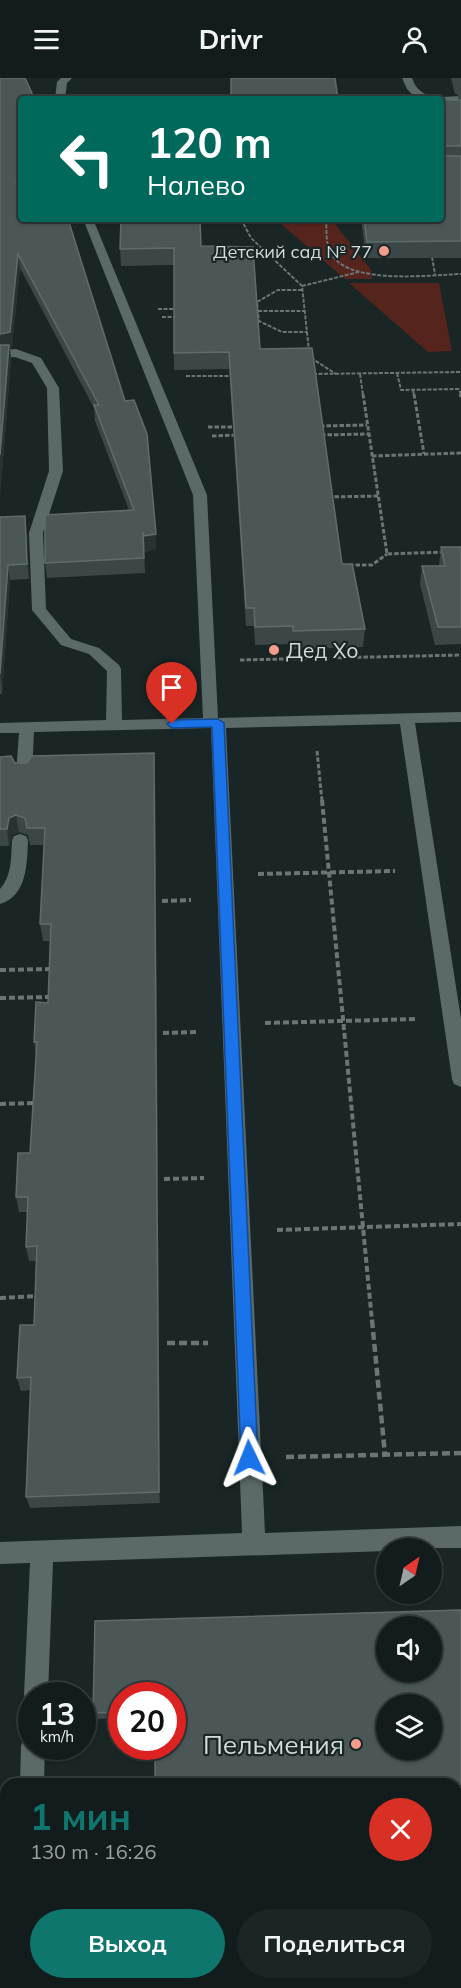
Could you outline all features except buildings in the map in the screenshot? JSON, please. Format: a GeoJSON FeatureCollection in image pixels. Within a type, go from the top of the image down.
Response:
{"type":"FeatureCollection","features":[{"type":"Feature","properties":{"kind":"street"},"geometry":{"type":"LineString","coordinates":[[60,96],[62,82],[67,78]]}},
{"type":"Feature","properties":{"kind":"street"},"geometry":{"type":"LineString","coordinates":[[407,78],[410,89],[418,96]]}},
{"type":"Feature","properties":{"kind":"street"},"geometry":{"type":"LineString","coordinates":[[444,98],[461,99]]}},
{"type":"Feature","properties":{"kind":"street"},"geometry":{"type":"LineString","coordinates":[[89,222],[200,495],[224,875],[254,1544]]}},
{"type":"Feature","properties":{"kind":"street"},"geometry":{"type":"LineString","coordinates":[[0,354],[16,353],[37,361],[53,388],[56,471],[36,533],[39,610],[66,642],[94,651],[114,669],[114,725]]}},
{"type":"Feature","properties":{"kind":"street"},"geometry":{"type":"LineString","coordinates":[[0,728],[461,717]]}},
{"type":"Feature","properties":{"kind":"street"},"geometry":{"type":"LineString","coordinates":[[407,718],[461,1079]]}},
{"type":"Feature","properties":{"kind":"street"},"geometry":{"type":"LineString","coordinates":[[24,774],[27,727]]}},
{"type":"Feature","properties":{"kind":"street"},"geometry":{"type":"LineString","coordinates":[[0,898],[4,896],[17,877],[20,840]]}},
{"type":"Feature","properties":{"kind":"street"},"geometry":{"type":"LineString","coordinates":[[0,1553],[461,1537]]}},
{"type":"Feature","properties":{"kind":"street"},"geometry":{"type":"LineString","coordinates":[[37,1682],[42,1551]]}},
{"type":"Feature","properties":{"kind":"street"},"geometry":{"type":"LineString","coordinates":[[32,1778],[33,1760]]}},
{"type":"Feature","properties":{"kind":"path"},"geometry":{"type":"LineString","coordinates":[[242,222],[244,229],[256,243],[302,288],[310,357],[336,374]]}},
{"type":"Feature","properties":{"kind":"path"},"geometry":{"type":"LineString","coordinates":[[326,222],[330,253],[335,261],[359,272],[461,274]]}},
{"type":"Feature","properties":{"kind":"path"},"geometry":{"type":"LineString","coordinates":[[432,257],[435,274]]}},
{"type":"Feature","properties":{"kind":"path"},"geometry":{"type":"LineString","coordinates":[[307,332],[282,332],[259,321],[257,302],[278,290],[302,288],[359,272]]}},
{"type":"Feature","properties":{"kind":"path"},"geometry":{"type":"LineString","coordinates":[[257,311],[304,311]]}},
{"type":"Feature","properties":{"kind":"path"},"geometry":{"type":"LineString","coordinates":[[312,374],[461,372]]}},
{"type":"Feature","properties":{"kind":"path"},"geometry":{"type":"LineString","coordinates":[[398,373],[401,390],[459,389],[461,397]]}},
{"type":"Feature","properties":{"kind":"path"},"geometry":{"type":"LineString","coordinates":[[360,374],[387,554]]}},
{"type":"Feature","properties":{"kind":"path"},"geometry":{"type":"LineString","coordinates":[[180,376],[237,375]]}},
{"type":"Feature","properties":{"kind":"path"},"geometry":{"type":"LineString","coordinates":[[413,390],[424,454]]}},
{"type":"Feature","properties":{"kind":"path"},"geometry":{"type":"LineString","coordinates":[[319,426],[368,425]]}},
{"type":"Feature","properties":{"kind":"path"},"geometry":{"type":"LineString","coordinates":[[200,428],[240,427]]}},
{"type":"Feature","properties":{"kind":"path"},"geometry":{"type":"LineString","coordinates":[[320,435],[369,434]]}},
{"type":"Feature","properties":{"kind":"path"},"geometry":{"type":"LineString","coordinates":[[205,436],[241,435]]}},
{"type":"Feature","properties":{"kind":"path"},"geometry":{"type":"LineString","coordinates":[[372,456],[461,453]]}},
{"type":"Feature","properties":{"kind":"path"},"geometry":{"type":"LineString","coordinates":[[328,497],[378,496]]}},
{"type":"Feature","properties":{"kind":"path"},"geometry":{"type":"LineString","coordinates":[[339,565],[372,565],[387,554],[450,552]]}},
{"type":"Feature","properties":{"kind":"path"},"geometry":{"type":"LineString","coordinates":[[209,660],[461,655]]}},
{"type":"Feature","properties":{"kind":"path"},"geometry":{"type":"LineString","coordinates":[[317,750],[385,1455]]}},
{"type":"Feature","properties":{"kind":"path"},"geometry":{"type":"LineString","coordinates":[[224,875],[429,870]]}},
{"type":"Feature","properties":{"kind":"path"},"geometry":{"type":"LineString","coordinates":[[162,901],[194,900]]}},
{"type":"Feature","properties":{"kind":"path"},"geometry":{"type":"LineString","coordinates":[[0,970],[52,969]]}},
{"type":"Feature","properties":{"kind":"path"},"geometry":{"type":"LineString","coordinates":[[0,998],[52,997]]}},
{"type":"Feature","properties":{"kind":"path"},"geometry":{"type":"LineString","coordinates":[[231,1024],[452,1018]]}},
{"type":"Feature","properties":{"kind":"path"},"geometry":{"type":"LineString","coordinates":[[163,1033],[197,1032]]}},
{"type":"Feature","properties":{"kind":"path"},"geometry":{"type":"LineString","coordinates":[[0,1104],[47,1103]]}},
{"type":"Feature","properties":{"kind":"path"},"geometry":{"type":"LineString","coordinates":[[164,1179],[202,1178]]}},
{"type":"Feature","properties":{"kind":"path"},"geometry":{"type":"LineString","coordinates":[[240,1232],[461,1224]]}},
{"type":"Feature","properties":{"kind":"path"},"geometry":{"type":"LineString","coordinates":[[0,1298],[39,1296]]}},
{"type":"Feature","properties":{"kind":"path"},"geometry":{"type":"LineString","coordinates":[[167,1343],[206,1343]]}},
{"type":"Feature","properties":{"kind":"path"},"geometry":{"type":"LineString","coordinates":[[249,1458],[461,1452]]}},
{"type":"Feature","properties":{"kind":"shaded area"},"geometry":{"type":"Polygon","coordinates":[[[281,224],[335,224],[371,270],[372,279],[345,279],[281,224]]]}},
{"type":"Feature","properties":{"kind":"shaded area"},"geometry":{"type":"Polygon","coordinates":[[[349,283],[439,283],[452,351],[428,352],[349,283]]]}},
{"type":"Feature","properties":{"kind":"place","name":"Детский сад № 77"},"geometry":{"type":"Point","coordinates":[384,251]}},
{"type":"Feature","properties":{"kind":"place","name":"Дед Хо"},"geometry":{"type":"Point","coordinates":[274,650]}},
{"type":"Feature","properties":{"kind":"place","name":"Пельмения"},"geometry":{"type":"Point","coordinates":[356,1744]}},
{"type":"Feature","properties":{"kind":"route"},"geometry":{"type":"LineString","coordinates":[[172,724],[218,723],[249,1458]]}}]}
